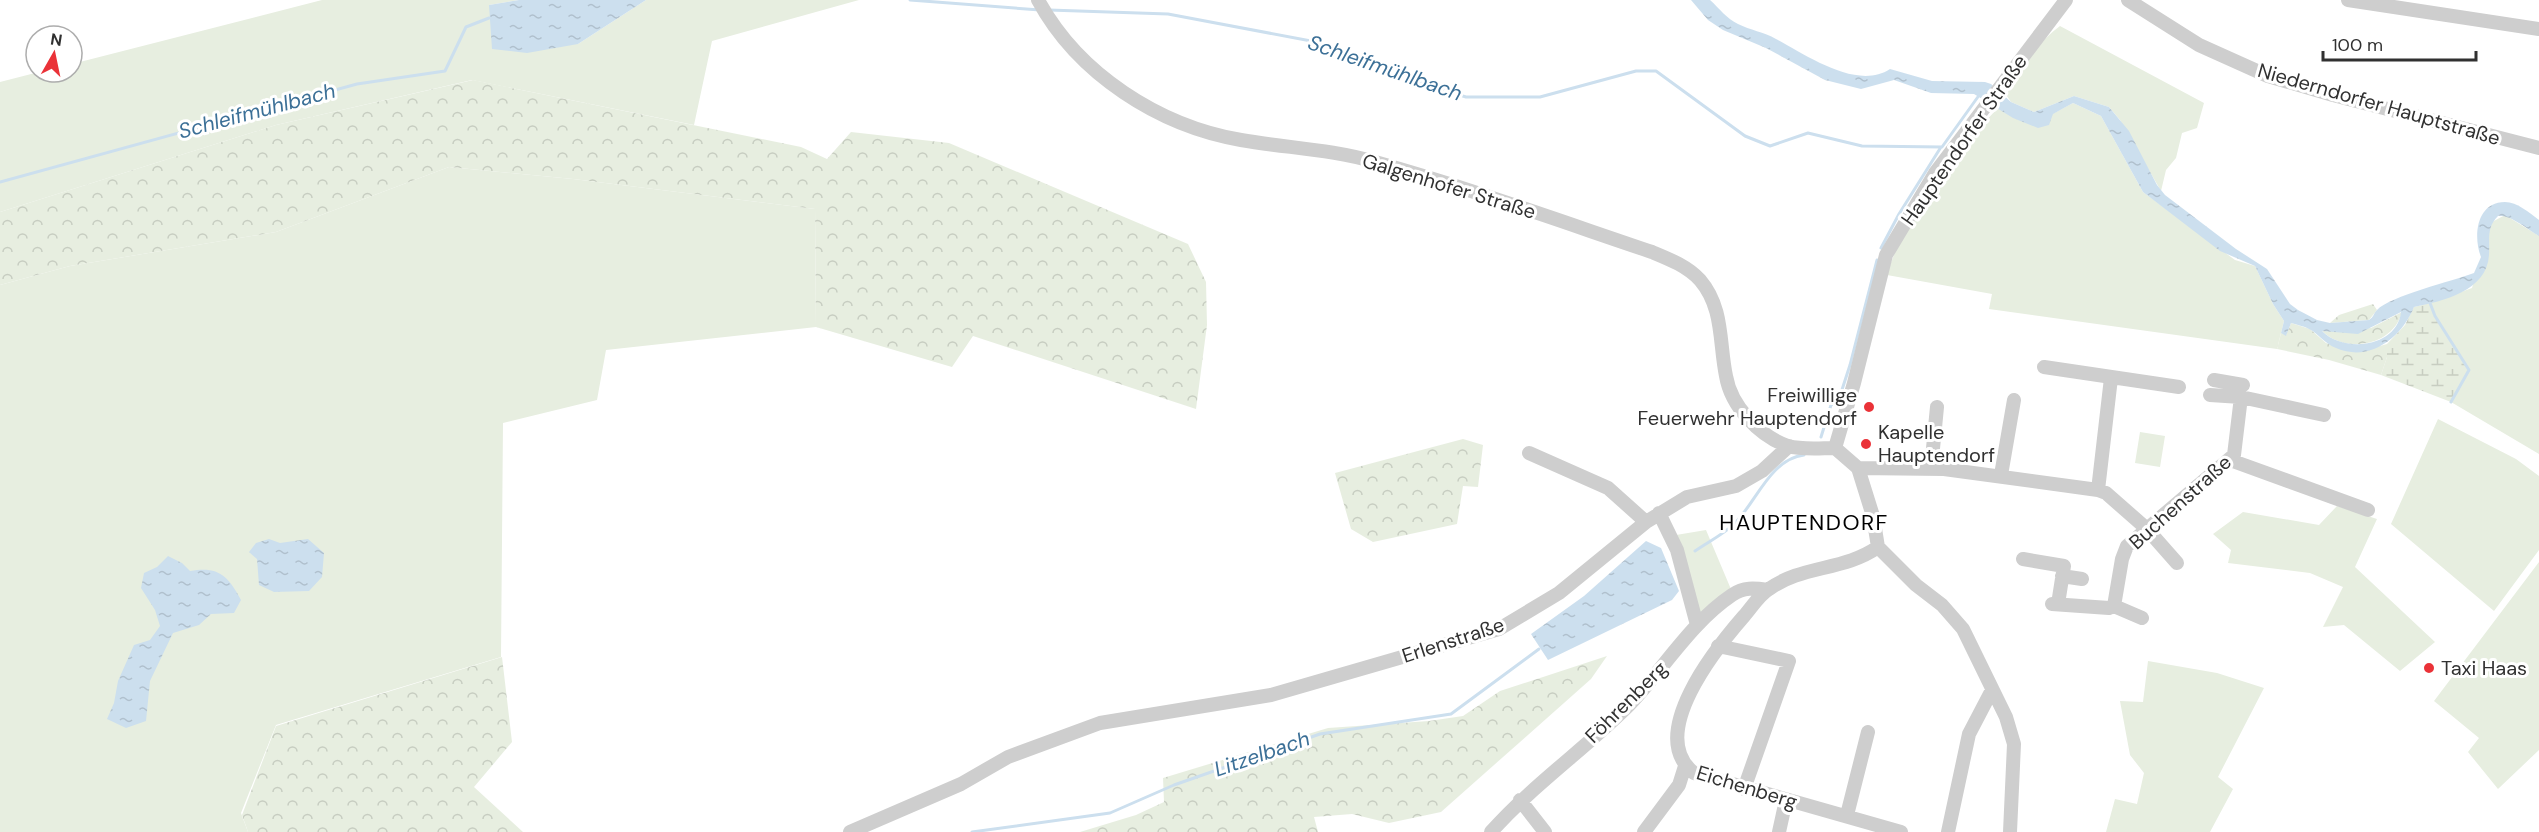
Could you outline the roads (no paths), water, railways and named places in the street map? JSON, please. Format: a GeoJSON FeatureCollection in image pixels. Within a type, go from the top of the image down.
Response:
{"type":"FeatureCollection","features":[{"type":"Feature","properties":{"kind":"street","name":"Hauptendorfer Straße"},"geometry":{"type":"LineString","coordinates":[[1834,448],[1854,383],[1886,255],[1924,188],[2066,0]]}},
{"type":"Feature","properties":{"kind":"street","name":"Niederndorfer Hauptstraße"},"geometry":{"type":"LineString","coordinates":[[2128,0],[2199,45],[2268,76],[2539,148]]}},
{"type":"Feature","properties":{"kind":"street"},"geometry":{"type":"LineString","coordinates":[[2348,0],[2539,29]]}},
{"type":"Feature","properties":{"kind":"street","name":"Galgenhofer Straße"},"geometry":{"type":"LineString","coordinates":[[1039,2],[1047,17],[1084,59],[1119,90],[1177,122],[1240,140],[1351,155],[1424,176],[1652,252],[1681,264],[1700,280],[1714,301],[1723,336],[1725,375],[1730,395],[1744,415],[1788,446]]}},
{"type":"Feature","properties":{"kind":"street"},"geometry":{"type":"LineString","coordinates":[[2044,367],[2179,387]]}},
{"type":"Feature","properties":{"kind":"street"},"geometry":{"type":"LineString","coordinates":[[2098,490],[2111,378]]}},
{"type":"Feature","properties":{"kind":"street"},"geometry":{"type":"LineString","coordinates":[[2214,380],[2242,391],[2324,415]]}},
{"type":"Feature","properties":{"kind":"street"},"geometry":{"type":"LineString","coordinates":[[2210,395],[2242,391]]}},
{"type":"Feature","properties":{"kind":"street","name":"Buchenstraße"},"geometry":{"type":"LineString","coordinates":[[2114,606],[2122,559],[2127,546],[2234,455],[2242,391]]}},
{"type":"Feature","properties":{"kind":"street"},"geometry":{"type":"LineString","coordinates":[[2001,475],[2014,400]]}},
{"type":"Feature","properties":{"kind":"street"},"geometry":{"type":"LineString","coordinates":[[1931,469],[1937,407]]}},
{"type":"Feature","properties":{"kind":"street"},"geometry":{"type":"LineString","coordinates":[[1788,446],[1834,448],[1858,468],[1873,516],[1878,547],[1916,585],[1942,605],[1963,628],[2006,717],[2014,744],[2010,832]]}},
{"type":"Feature","properties":{"kind":"street","name":"Erlenstraße"},"geometry":{"type":"LineString","coordinates":[[850,832],[962,784],[1008,757],[1100,723],[1271,695],[1499,628],[1559,593],[1659,513],[1687,497],[1736,486],[1762,471],[1788,446]]}},
{"type":"Feature","properties":{"kind":"street"},"geometry":{"type":"LineString","coordinates":[[1529,453],[1608,488],[1646,522]]}},
{"type":"Feature","properties":{"kind":"street"},"geometry":{"type":"LineString","coordinates":[[2230,460],[2368,510]]}},
{"type":"Feature","properties":{"kind":"street"},"geometry":{"type":"LineString","coordinates":[[1858,468],[1931,469],[2001,475],[2098,490],[2119,503],[2147,529],[2177,563]]}},
{"type":"Feature","properties":{"kind":"street"},"geometry":{"type":"LineString","coordinates":[[1659,513],[1677,550],[1697,625]]}},
{"type":"Feature","properties":{"kind":"street","name":"Eichenberg"},"geometry":{"type":"LineString","coordinates":[[1878,547],[1861,559],[1839,566],[1794,574],[1767,590],[1718,646],[1698,676],[1685,705],[1677,736],[1685,766],[1694,773],[1901,832]]}},
{"type":"Feature","properties":{"kind":"street"},"geometry":{"type":"LineString","coordinates":[[2023,559],[2064,566],[2055,604],[2109,608],[2114,606],[2142,618]]}},
{"type":"Feature","properties":{"kind":"street"},"geometry":{"type":"LineString","coordinates":[[2062,576],[2082,579]]}},
{"type":"Feature","properties":{"kind":"street","name":"Föhrenberg"},"geometry":{"type":"LineString","coordinates":[[1491,832],[1520,800],[1626,708],[1697,625],[1733,594],[1748,587],[1767,590]]}},
{"type":"Feature","properties":{"kind":"street"},"geometry":{"type":"LineString","coordinates":[[1718,646],[1789,661],[1744,789]]}},
{"type":"Feature","properties":{"kind":"street"},"geometry":{"type":"LineString","coordinates":[[1948,832],[1969,734],[1992,690]]}},
{"type":"Feature","properties":{"kind":"street"},"geometry":{"type":"LineString","coordinates":[[1847,815],[1868,732]]}},
{"type":"Feature","properties":{"kind":"street"},"geometry":{"type":"LineString","coordinates":[[1644,832],[1679,785],[1685,766]]}},
{"type":"Feature","properties":{"kind":"street"},"geometry":{"type":"LineString","coordinates":[[1520,800],[1545,832]]}},
{"type":"Feature","properties":{"kind":"street"},"geometry":{"type":"LineString","coordinates":[[1779,832],[1786,800]]}},
{"type":"Feature","properties":{"kind":"water"},"geometry":{"type":"Polygon","coordinates":[[[519,0],[646,0],[578,44],[527,53],[492,49],[489,5],[519,0]]]}},
{"type":"Feature","properties":{"kind":"water"},"geometry":{"type":"Polygon","coordinates":[[[1691,0],[1710,0],[1734,22],[1847,73],[1862,76],[1877,75],[1890,69],[1932,81],[1985,82],[1991,84],[2011,102],[2034,112],[2074,96],[2109,107],[2129,131],[2157,185],[2165,195],[2236,249],[2267,269],[2290,304],[2317,320],[2330,323],[2369,320],[2377,310],[2395,299],[2474,273],[2481,257],[2477,240],[2479,222],[2488,208],[2495,204],[2505,202],[2514,204],[2532,214],[2539,220],[2539,236],[2513,220],[2498,216],[2490,230],[2489,255],[2481,277],[2462,292],[2414,307],[2402,328],[2393,337],[2372,350],[2349,352],[2336,348],[2309,329],[2291,323],[2286,336],[2281,333],[2284,321],[2273,304],[2255,266],[2220,251],[2143,192],[2101,116],[2073,103],[2053,114],[2049,125],[2038,128],[2013,118],[1974,94],[1931,93],[1894,80],[1861,89],[1825,80],[1766,48],[1723,30],[1708,20],[1691,0]],[[2401,312],[2358,334],[2322,331],[2331,338],[2343,342],[2368,343],[2380,340],[2397,324],[2401,312]]]}},
{"type":"Feature","properties":{"kind":"water"},"geometry":{"type":"Polygon","coordinates":[[[269,539],[280,543],[308,539],[324,553],[322,577],[309,591],[274,592],[259,585],[257,559],[249,552],[256,543],[269,539]]]}},
{"type":"Feature","properties":{"kind":"water"},"geometry":{"type":"Polygon","coordinates":[[[1646,541],[1661,548],[1679,591],[1672,600],[1548,660],[1531,634],[1584,596],[1646,541]]]}},
{"type":"Feature","properties":{"kind":"water"},"geometry":{"type":"Polygon","coordinates":[[[168,556],[182,563],[190,571],[208,570],[221,574],[231,584],[241,600],[234,613],[211,614],[199,625],[173,633],[150,681],[146,721],[126,728],[107,719],[114,703],[118,681],[134,645],[150,640],[160,626],[155,610],[141,588],[144,573],[157,567],[168,556]]]}},
{"type":"Feature","properties":{"kind":"waterway","name":"Schleifmühlbach"},"geometry":{"type":"LineString","coordinates":[[910,0],[1040,10]]}},
{"type":"Feature","properties":{"kind":"waterway","name":"Schleifmühlbach"},"geometry":{"type":"LineString","coordinates":[[1049,10],[1168,14],[1327,44],[1412,80],[1466,97],[1540,97],[1636,71],[1656,71],[1745,136],[1770,146],[1808,133],[1862,146],[1942,147],[1980,94]]}},
{"type":"Feature","properties":{"kind":"waterway","name":"Schleifmühlbach"},"geometry":{"type":"LineString","coordinates":[[0,182],[357,84],[445,71],[466,27],[489,18]]}},
{"type":"Feature","properties":{"kind":"waterway","name":"Litzelbach"},"geometry":{"type":"LineString","coordinates":[[1881,248],[1899,214],[1941,147]]}},
{"type":"Feature","properties":{"kind":"waterway","name":"Litzelbach"},"geometry":{"type":"LineString","coordinates":[[1821,437],[1831,405],[1839,399],[1850,365],[1877,260]]}},
{"type":"Feature","properties":{"kind":"waterway"},"geometry":{"type":"LineString","coordinates":[[2430,303],[2435,316],[2469,370],[2451,402]]}},
{"type":"Feature","properties":{"kind":"waterway","name":"Litzelbach"},"geometry":{"type":"LineString","coordinates":[[1695,551],[1734,524],[1764,483],[1782,465],[1792,458],[1804,455]]}},
{"type":"Feature","properties":{"kind":"waterway","name":"Litzelbach"},"geometry":{"type":"LineString","coordinates":[[972,832],[1110,813],[1174,785],[1320,734],[1451,714],[1539,649]]}},
{"type":"Feature","properties":{"kind":"place","name":"Freiwillige Feuerwehr Hauptendorf"},"geometry":{"type":"Point","coordinates":[1869,407]}},
{"type":"Feature","properties":{"kind":"place","name":"Kapelle Hauptendorf"},"geometry":{"type":"Point","coordinates":[1866,444]}},
{"type":"Feature","properties":{"kind":"place","name":"Taxi Haas"},"geometry":{"type":"Point","coordinates":[2429,668]}},
{"type":"Feature","properties":{"kind":"district","name":"HAUPTENDORF"},"geometry":{"type":"Point","coordinates":[1804,522]}}]}
